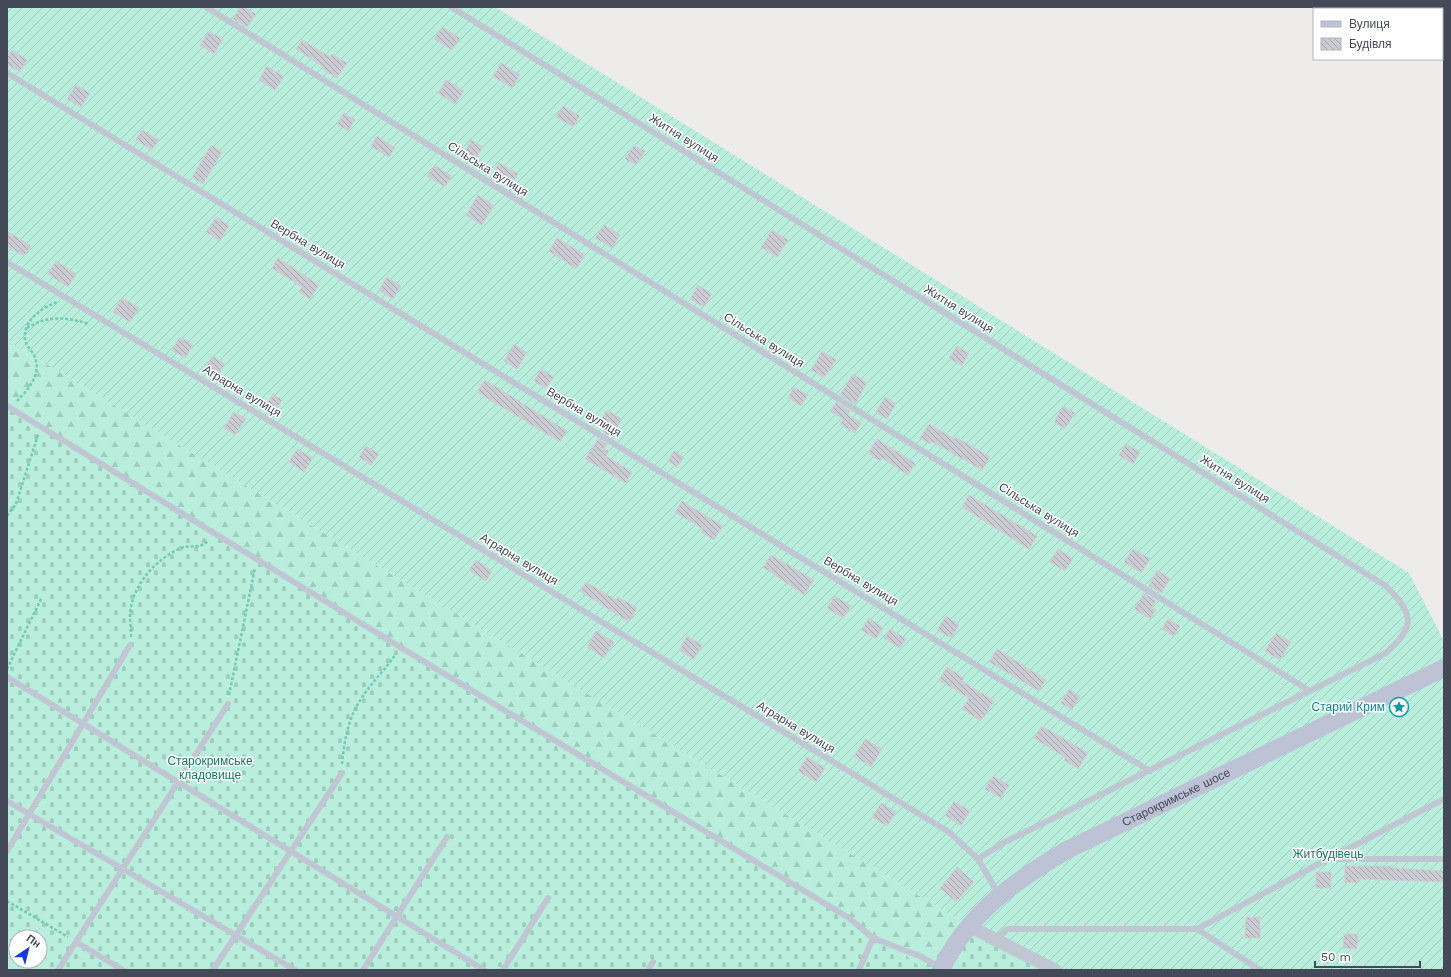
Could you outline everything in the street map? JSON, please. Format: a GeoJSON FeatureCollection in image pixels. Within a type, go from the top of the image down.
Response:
{"type":"FeatureCollection","features":[{"type":"Feature","properties":{"kind":"street","name":"Старокримське шосе"},"geometry":{"type":"LineString","coordinates":[[941,969],[969,926],[999,895],[1020,879],[1067,850],[1444,668]]}},
{"type":"Feature","properties":{"kind":"street"},"geometry":{"type":"LineString","coordinates":[[969,926],[1055,970]]}},
{"type":"Feature","properties":{"kind":"lane","name":"Сільська вулиця"},"geometry":{"type":"LineString","coordinates":[[206,7],[1310,691]]}},
{"type":"Feature","properties":{"kind":"lane","name":"Житня вулиця"},"geometry":{"type":"LineString","coordinates":[[451,7],[1386,586],[1402,603],[1408,618],[1405,632],[1397,643],[1386,653],[1150,771],[1003,842],[978,859]]}},
{"type":"Feature","properties":{"kind":"lane","name":"Вербна вулиця"},"geometry":{"type":"LineString","coordinates":[[7,73],[1150,771]]}},
{"type":"Feature","properties":{"kind":"lane","name":"Аграрна вулиця"},"geometry":{"type":"LineString","coordinates":[[7,262],[949,832],[978,859],[999,895]]}},
{"type":"Feature","properties":{"kind":"lane"},"geometry":{"type":"LineString","coordinates":[[8,407],[258,561],[849,918],[873,938],[922,957],[941,969]]}},
{"type":"Feature","properties":{"kind":"lane"},"geometry":{"type":"LineString","coordinates":[[7,851],[130,645]]}},
{"type":"Feature","properties":{"kind":"lane"},"geometry":{"type":"LineString","coordinates":[[7,677],[484,970]]}},
{"type":"Feature","properties":{"kind":"lane"},"geometry":{"type":"LineString","coordinates":[[58,970],[228,704]]}},
{"type":"Feature","properties":{"kind":"lane"},"geometry":{"type":"LineString","coordinates":[[213,970],[342,773]]}},
{"type":"Feature","properties":{"kind":"lane"},"geometry":{"type":"LineString","coordinates":[[995,939],[1008,929],[1197,929],[1328,859],[1444,800]]}},
{"type":"Feature","properties":{"kind":"lane"},"geometry":{"type":"LineString","coordinates":[[7,801],[295,970]]}},
{"type":"Feature","properties":{"kind":"lane"},"geometry":{"type":"LineString","coordinates":[[363,970],[447,837]]}},
{"type":"Feature","properties":{"kind":"lane"},"geometry":{"type":"LineString","coordinates":[[1328,859],[1444,859]]}},
{"type":"Feature","properties":{"kind":"lane"},"geometry":{"type":"LineString","coordinates":[[503,970],[548,898]]}},
{"type":"Feature","properties":{"kind":"lane"},"geometry":{"type":"LineString","coordinates":[[1197,929],[1260,970]]}},
{"type":"Feature","properties":{"kind":"lane"},"geometry":{"type":"LineString","coordinates":[[859,970],[873,938]]}},
{"type":"Feature","properties":{"kind":"lane"},"geometry":{"type":"LineString","coordinates":[[76,942],[123,970]]}},
{"type":"Feature","properties":{"kind":"lane"},"geometry":{"type":"LineString","coordinates":[[648,970],[653,962]]}},
{"type":"Feature","properties":{"kind":"path"},"geometry":{"type":"LineString","coordinates":[[8,407],[24,394],[34,378],[37,361],[25,340],[27,328],[34,316],[43,308],[67,298]]}},
{"type":"Feature","properties":{"kind":"path"},"geometry":{"type":"LineString","coordinates":[[27,328],[40,320],[53,318],[74,320],[97,327],[114,327]]}},
{"type":"Feature","properties":{"kind":"path"},"geometry":{"type":"LineString","coordinates":[[7,516],[16,504],[26,478],[40,427]]}},
{"type":"Feature","properties":{"kind":"path"},"geometry":{"type":"LineString","coordinates":[[130,645],[130,612],[138,588],[148,571],[169,554],[183,548],[203,546],[216,534]]}},
{"type":"Feature","properties":{"kind":"path"},"geometry":{"type":"LineString","coordinates":[[228,704],[252,574],[258,561]]}},
{"type":"Feature","properties":{"kind":"path"},"geometry":{"type":"LineString","coordinates":[[7,669],[42,597]]}},
{"type":"Feature","properties":{"kind":"path"},"geometry":{"type":"LineString","coordinates":[[342,773],[345,740],[350,720],[360,700],[388,665],[400,647]]}},
{"type":"Feature","properties":{"kind":"path"},"geometry":{"type":"LineString","coordinates":[[7,901],[76,942]]}},
{"type":"Feature","properties":{"kind":"green space","name":"Житбудівець"},"geometry":{"type":"Polygon","coordinates":[[[7,7],[495,7],[1409,573],[1444,641],[1444,970],[1055,970],[969,926],[7,340],[7,7]]]}},
{"type":"Feature","properties":{"kind":"green space"},"geometry":{"type":"Polygon","coordinates":[[[7,340],[969,926],[941,970],[923,970],[898,948],[873,938],[7,406],[7,340]]]}},
{"type":"Feature","properties":{"kind":"green space","name":"Старокримське кладовище"},"geometry":{"type":"Polygon","coordinates":[[[7,406],[849,918],[873,938],[898,948],[923,970],[7,970],[7,406]]]}},
{"type":"Feature","properties":{"kind":"green space"},"geometry":{"type":"Polygon","coordinates":[[[969,926],[1055,970],[941,970],[969,926]]]}},
{"type":"Feature","properties":{"kind":"building"},"geometry":{"type":"Polygon","coordinates":[[[240,7],[244,7],[256,14],[247,27],[233,19],[240,7]]]}},
{"type":"Feature","properties":{"kind":"building"},"geometry":{"type":"Polygon","coordinates":[[[442,27],[460,38],[452,50],[434,39],[442,27]]]}},
{"type":"Feature","properties":{"kind":"building"},"geometry":{"type":"Polygon","coordinates":[[[209,31],[223,39],[214,54],[200,45],[209,31]]]}},
{"type":"Feature","properties":{"kind":"building"},"geometry":{"type":"Polygon","coordinates":[[[302,40],[330,57],[332,54],[347,63],[337,78],[323,69],[324,67],[296,49],[302,40]]]}},
{"type":"Feature","properties":{"kind":"building"},"geometry":{"type":"Polygon","coordinates":[[[12,50],[27,60],[20,72],[7,64],[7,57],[12,50]]]}},
{"type":"Feature","properties":{"kind":"building"},"geometry":{"type":"Polygon","coordinates":[[[501,63],[520,75],[512,88],[493,76],[501,63]]]}},
{"type":"Feature","properties":{"kind":"building"},"geometry":{"type":"Polygon","coordinates":[[[267,66],[284,77],[275,90],[259,80],[267,66]]]}},
{"type":"Feature","properties":{"kind":"building"},"geometry":{"type":"Polygon","coordinates":[[[446,80],[464,91],[455,104],[438,93],[446,80]]]}},
{"type":"Feature","properties":{"kind":"building"},"geometry":{"type":"Polygon","coordinates":[[[76,85],[90,93],[81,107],[67,99],[76,85]]]}},
{"type":"Feature","properties":{"kind":"building"},"geometry":{"type":"Polygon","coordinates":[[[563,106],[580,116],[573,127],[556,117],[563,106]]]}},
{"type":"Feature","properties":{"kind":"building"},"geometry":{"type":"Polygon","coordinates":[[[344,113],[355,120],[348,131],[337,124],[344,113]]]}},
{"type":"Feature","properties":{"kind":"building"},"geometry":{"type":"Polygon","coordinates":[[[142,130],[159,140],[152,150],[136,140],[142,130]]]}},
{"type":"Feature","properties":{"kind":"building"},"geometry":{"type":"Polygon","coordinates":[[[377,136],[395,148],[389,157],[371,146],[377,136]]]}},
{"type":"Feature","properties":{"kind":"building"},"geometry":{"type":"Polygon","coordinates":[[[471,140],[483,147],[476,158],[465,151],[471,140]]]}},
{"type":"Feature","properties":{"kind":"building"},"geometry":{"type":"Polygon","coordinates":[[[211,145],[222,152],[203,184],[192,177],[211,145]]]}},
{"type":"Feature","properties":{"kind":"building"},"geometry":{"type":"Polygon","coordinates":[[[634,145],[645,151],[636,165],[625,159],[634,145]]]}},
{"type":"Feature","properties":{"kind":"building"},"geometry":{"type":"Polygon","coordinates":[[[499,163],[518,174],[511,185],[493,173],[499,163]]]}},
{"type":"Feature","properties":{"kind":"building"},"geometry":{"type":"Polygon","coordinates":[[[434,165],[452,176],[445,187],[427,176],[434,165]]]}},
{"type":"Feature","properties":{"kind":"building"},"geometry":{"type":"Polygon","coordinates":[[[478,195],[494,206],[482,225],[466,215],[478,195]]]}},
{"type":"Feature","properties":{"kind":"building"},"geometry":{"type":"Polygon","coordinates":[[[216,217],[229,226],[220,241],[206,232],[216,217]]]}},
{"type":"Feature","properties":{"kind":"building"},"geometry":{"type":"Polygon","coordinates":[[[604,225],[620,235],[612,248],[595,238],[604,225]]]}},
{"type":"Feature","properties":{"kind":"building"},"geometry":{"type":"Polygon","coordinates":[[[772,230],[788,240],[777,257],[761,247],[772,230]]]}},
{"type":"Feature","properties":{"kind":"building"},"geometry":{"type":"Polygon","coordinates":[[[7,231],[31,246],[24,256],[7,246],[7,231]]]}},
{"type":"Feature","properties":{"kind":"building"},"geometry":{"type":"Polygon","coordinates":[[[557,238],[585,255],[576,269],[549,251],[557,238]]]}},
{"type":"Feature","properties":{"kind":"building"},"geometry":{"type":"Polygon","coordinates":[[[278,258],[319,285],[310,299],[299,292],[302,287],[272,268],[278,258]]]}},
{"type":"Feature","properties":{"kind":"building"},"geometry":{"type":"Polygon","coordinates":[[[56,261],[76,274],[68,287],[48,274],[56,261]]]}},
{"type":"Feature","properties":{"kind":"building"},"geometry":{"type":"Polygon","coordinates":[[[387,277],[401,286],[393,299],[379,290],[387,277]]]}},
{"type":"Feature","properties":{"kind":"building"},"geometry":{"type":"Polygon","coordinates":[[[698,285],[712,294],[704,307],[690,299],[698,285]]]}},
{"type":"Feature","properties":{"kind":"building"},"geometry":{"type":"Polygon","coordinates":[[[122,298],[139,308],[130,322],[113,312],[122,298]]]}},
{"type":"Feature","properties":{"kind":"building"},"geometry":{"type":"Polygon","coordinates":[[[180,337],[193,345],[185,358],[172,350],[180,337]]]}},
{"type":"Feature","properties":{"kind":"building"},"geometry":{"type":"Polygon","coordinates":[[[514,344],[527,353],[517,369],[504,361],[514,344]]]}},
{"type":"Feature","properties":{"kind":"building"},"geometry":{"type":"Polygon","coordinates":[[[957,346],[969,353],[962,366],[949,358],[957,346]]]}},
{"type":"Feature","properties":{"kind":"building"},"geometry":{"type":"Polygon","coordinates":[[[822,351],[836,360],[824,378],[811,370],[822,351]]]}},
{"type":"Feature","properties":{"kind":"building"},"geometry":{"type":"Polygon","coordinates":[[[212,356],[225,364],[218,375],[206,367],[212,356]]]}},
{"type":"Feature","properties":{"kind":"building"},"geometry":{"type":"Polygon","coordinates":[[[541,369],[554,377],[546,388],[534,381],[541,369]]]}},
{"type":"Feature","properties":{"kind":"building"},"geometry":{"type":"Polygon","coordinates":[[[853,374],[867,383],[855,404],[840,395],[853,374]]]}},
{"type":"Feature","properties":{"kind":"building"},"geometry":{"type":"Polygon","coordinates":[[[485,380],[567,431],[560,442],[477,392],[485,380]]]}},
{"type":"Feature","properties":{"kind":"building"},"geometry":{"type":"Polygon","coordinates":[[[794,387],[808,395],[801,406],[788,398],[794,387]]]}},
{"type":"Feature","properties":{"kind":"building"},"geometry":{"type":"Polygon","coordinates":[[[273,394],[282,400],[275,413],[265,407],[273,394]]]}},
{"type":"Feature","properties":{"kind":"building"},"geometry":{"type":"Polygon","coordinates":[[[885,397],[896,404],[887,419],[876,412],[885,397]]]}},
{"type":"Feature","properties":{"kind":"building"},"geometry":{"type":"Polygon","coordinates":[[[836,402],[850,411],[848,415],[861,423],[855,433],[840,424],[843,419],[830,411],[836,402]]]}},
{"type":"Feature","properties":{"kind":"building"},"geometry":{"type":"Polygon","coordinates":[[[1063,406],[1075,413],[1065,429],[1054,422],[1063,406]]]}},
{"type":"Feature","properties":{"kind":"building"},"geometry":{"type":"Polygon","coordinates":[[[607,410],[622,419],[611,437],[602,431],[605,428],[599,424],[607,410]]]}},
{"type":"Feature","properties":{"kind":"building"},"geometry":{"type":"Polygon","coordinates":[[[234,412],[246,419],[235,435],[224,428],[234,412]]]}},
{"type":"Feature","properties":{"kind":"building"},"geometry":{"type":"Polygon","coordinates":[[[929,424],[955,439],[956,437],[990,457],[982,470],[931,441],[930,444],[920,438],[929,424]]]}},
{"type":"Feature","properties":{"kind":"building"},"geometry":{"type":"Polygon","coordinates":[[[598,439],[607,444],[604,449],[609,451],[606,456],[632,472],[626,483],[585,459],[598,439]]]}},
{"type":"Feature","properties":{"kind":"building"},"geometry":{"type":"Polygon","coordinates":[[[877,439],[915,463],[908,475],[882,458],[880,461],[868,453],[877,439]]]}},
{"type":"Feature","properties":{"kind":"building"},"geometry":{"type":"Polygon","coordinates":[[[1126,444],[1140,452],[1133,464],[1119,455],[1126,444]]]}},
{"type":"Feature","properties":{"kind":"building"},"geometry":{"type":"Polygon","coordinates":[[[366,446],[379,454],[371,465],[359,457],[366,446]]]}},
{"type":"Feature","properties":{"kind":"building"},"geometry":{"type":"Polygon","coordinates":[[[297,449],[313,458],[304,472],[289,462],[297,449]]]}},
{"type":"Feature","properties":{"kind":"building"},"geometry":{"type":"Polygon","coordinates":[[[674,451],[684,457],[677,467],[668,461],[674,451]]]}},
{"type":"Feature","properties":{"kind":"building"},"geometry":{"type":"Polygon","coordinates":[[[969,495],[1037,536],[1029,549],[962,507],[969,495]]]}},
{"type":"Feature","properties":{"kind":"building"},"geometry":{"type":"Polygon","coordinates":[[[682,501],[723,526],[714,540],[701,532],[703,529],[675,512],[682,501]]]}},
{"type":"Feature","properties":{"kind":"building"},"geometry":{"type":"Polygon","coordinates":[[[1058,549],[1073,559],[1065,571],[1050,562],[1058,549]]]}},
{"type":"Feature","properties":{"kind":"building"},"geometry":{"type":"Polygon","coordinates":[[[1133,549],[1150,559],[1141,573],[1124,562],[1133,549]]]}},
{"type":"Feature","properties":{"kind":"building"},"geometry":{"type":"Polygon","coordinates":[[[771,555],[814,580],[804,595],[763,567],[771,555]]]}},
{"type":"Feature","properties":{"kind":"building"},"geometry":{"type":"Polygon","coordinates":[[[476,560],[492,571],[486,581],[469,570],[476,560]]]}},
{"type":"Feature","properties":{"kind":"building"},"geometry":{"type":"Polygon","coordinates":[[[1157,570],[1170,579],[1161,593],[1149,586],[1157,570]]]}},
{"type":"Feature","properties":{"kind":"building"},"geometry":{"type":"Polygon","coordinates":[[[586,582],[616,600],[618,597],[637,608],[629,622],[580,591],[586,582]]]}},
{"type":"Feature","properties":{"kind":"building"},"geometry":{"type":"Polygon","coordinates":[[[1144,593],[1156,601],[1152,607],[1156,610],[1150,619],[1134,609],[1144,593]]]}},
{"type":"Feature","properties":{"kind":"building"},"geometry":{"type":"Polygon","coordinates":[[[835,596],[851,606],[843,618],[827,608],[835,596]]]}},
{"type":"Feature","properties":{"kind":"building"},"geometry":{"type":"Polygon","coordinates":[[[946,616],[959,625],[951,638],[937,630],[946,616]]]}},
{"type":"Feature","properties":{"kind":"building"},"geometry":{"type":"Polygon","coordinates":[[[869,618],[883,628],[876,639],[861,630],[869,618]]]}},
{"type":"Feature","properties":{"kind":"building"},"geometry":{"type":"Polygon","coordinates":[[[1168,619],[1180,626],[1174,636],[1162,629],[1168,619]]]}},
{"type":"Feature","properties":{"kind":"building"},"geometry":{"type":"Polygon","coordinates":[[[890,629],[906,639],[900,648],[884,638],[890,629]]]}},
{"type":"Feature","properties":{"kind":"building"},"geometry":{"type":"Polygon","coordinates":[[[596,631],[614,642],[604,658],[587,647],[596,631]]]}},
{"type":"Feature","properties":{"kind":"building"},"geometry":{"type":"Polygon","coordinates":[[[1276,633],[1291,642],[1280,660],[1265,651],[1276,633]]]}},
{"type":"Feature","properties":{"kind":"building"},"geometry":{"type":"Polygon","coordinates":[[[687,636],[702,645],[694,659],[679,650],[687,636]]]}},
{"type":"Feature","properties":{"kind":"building"},"geometry":{"type":"Polygon","coordinates":[[[997,649],[1046,680],[1039,691],[989,662],[997,649]]]}},
{"type":"Feature","properties":{"kind":"building"},"geometry":{"type":"Polygon","coordinates":[[[947,667],[964,678],[962,681],[994,701],[981,721],[962,709],[969,698],[939,680],[947,667]]]}},
{"type":"Feature","properties":{"kind":"building"},"geometry":{"type":"Polygon","coordinates":[[[1069,689],[1080,696],[1072,710],[1061,703],[1069,689]]]}},
{"type":"Feature","properties":{"kind":"building"},"geometry":{"type":"Polygon","coordinates":[[[1042,726],[1088,753],[1078,769],[1064,760],[1066,758],[1034,738],[1042,726]]]}},
{"type":"Feature","properties":{"kind":"building"},"geometry":{"type":"Polygon","coordinates":[[[865,739],[882,749],[871,767],[854,756],[865,739]]]}},
{"type":"Feature","properties":{"kind":"building"},"geometry":{"type":"Polygon","coordinates":[[[807,757],[825,768],[816,782],[798,771],[807,757]]]}},
{"type":"Feature","properties":{"kind":"building"},"geometry":{"type":"Polygon","coordinates":[[[993,776],[1009,785],[1001,798],[985,789],[993,776]]]}},
{"type":"Feature","properties":{"kind":"building"},"geometry":{"type":"Polygon","coordinates":[[[954,801],[970,811],[961,826],[945,815],[954,801]]]}},
{"type":"Feature","properties":{"kind":"building"},"geometry":{"type":"Polygon","coordinates":[[[881,803],[896,812],[887,826],[872,817],[881,803]]]}},
{"type":"Feature","properties":{"kind":"building"},"geometry":{"type":"Polygon","coordinates":[[[1345,866],[1393,866],[1393,868],[1444,871],[1444,882],[1358,879],[1358,883],[1345,882],[1345,866]]]}},
{"type":"Feature","properties":{"kind":"building"},"geometry":{"type":"Polygon","coordinates":[[[957,867],[974,882],[956,902],[940,888],[957,867]]]}},
{"type":"Feature","properties":{"kind":"building"},"geometry":{"type":"Polygon","coordinates":[[[1316,872],[1331,872],[1331,888],[1316,888],[1316,872]]]}},
{"type":"Feature","properties":{"kind":"building"},"geometry":{"type":"Polygon","coordinates":[[[1246,917],[1260,917],[1260,938],[1245,938],[1246,917]]]}},
{"type":"Feature","properties":{"kind":"building"},"geometry":{"type":"Polygon","coordinates":[[[1344,934],[1358,934],[1357,949],[1343,948],[1344,934]]]}},
{"type":"Feature","properties":{"kind":"place","name":"Старий Крим"},"geometry":{"type":"Point","coordinates":[1399,707]}}]}
